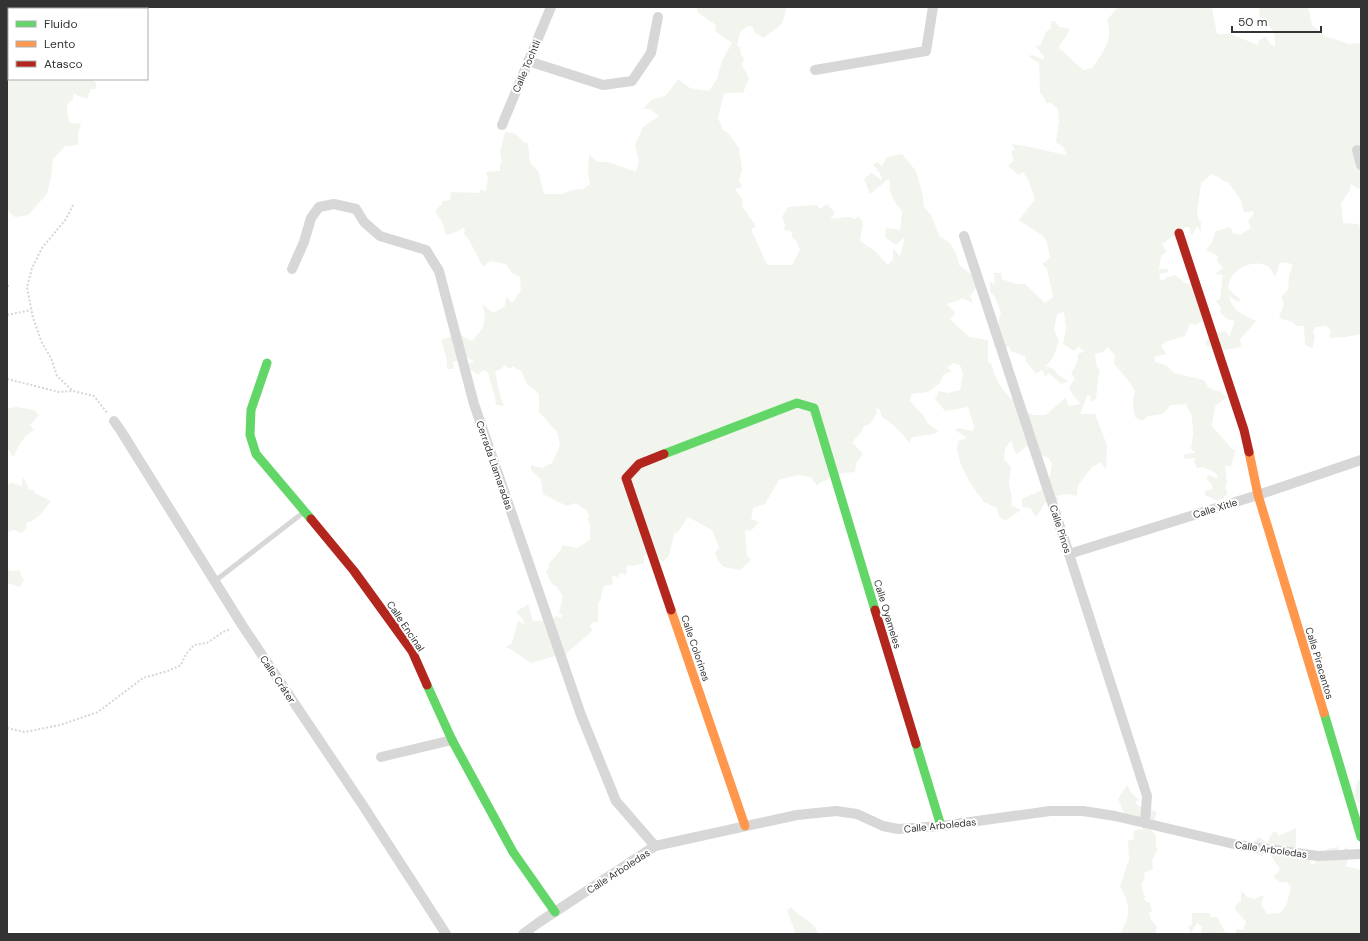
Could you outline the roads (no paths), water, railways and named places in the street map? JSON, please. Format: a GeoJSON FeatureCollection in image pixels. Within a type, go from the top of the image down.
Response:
{"type":"FeatureCollection","features":[{"type":"Feature","properties":{"kind":"street","name":"Calle Tochtli"},"geometry":{"type":"LineString","coordinates":[[502,125],[551,7]]}},
{"type":"Feature","properties":{"kind":"street"},"geometry":{"type":"LineString","coordinates":[[815,70],[926,51],[933,7]]}},
{"type":"Feature","properties":{"kind":"street"},"geometry":{"type":"LineString","coordinates":[[528,62],[603,85],[632,81],[651,53],[658,17]]}},
{"type":"Feature","properties":{"kind":"street"},"geometry":{"type":"LineString","coordinates":[[1357,150],[1361,165]]}},
{"type":"Feature","properties":{"kind":"street","name":"Cerrada Llamaradas"},"geometry":{"type":"LineString","coordinates":[[292,269],[304,242],[311,218],[319,207],[334,204],[356,209],[364,222],[380,236],[426,250],[438,271],[474,404],[581,715],[616,801],[655,846]]}},
{"type":"Feature","properties":{"kind":"street","name":"Calle Piracantos"},"geometry":{"type":"LineString","coordinates":[[1179,233],[1244,430],[1258,495],[1361,837]]}},
{"type":"Feature","properties":{"kind":"street","name":"Calle Pinos"},"geometry":{"type":"LineString","coordinates":[[964,236],[1147,796],[1144,823]]}},
{"type":"Feature","properties":{"kind":"street","name":"Calle Encinal"},"geometry":{"type":"LineString","coordinates":[[267,362],[251,410],[250,435],[256,454],[354,571],[412,651],[452,740],[513,852],[555,912]]}},
{"type":"Feature","properties":{"kind":"street","name":"Calle Oyameles"},"geometry":{"type":"LineString","coordinates":[[626,478],[639,464],[797,403],[814,408],[941,826]]}},
{"type":"Feature","properties":{"kind":"street","name":"Calle Cráter"},"geometry":{"type":"LineString","coordinates":[[114,421],[242,624],[362,804],[446,934]]}},
{"type":"Feature","properties":{"kind":"street","name":"Calle Xitle"},"geometry":{"type":"LineString","coordinates":[[1069,554],[1258,495],[1361,460]]}},
{"type":"Feature","properties":{"kind":"street","name":"Calle Colorines"},"geometry":{"type":"LineString","coordinates":[[626,478],[745,826]]}},
{"type":"Feature","properties":{"kind":"street"},"geometry":{"type":"LineString","coordinates":[[381,757],[452,740]]}},
{"type":"Feature","properties":{"kind":"street","name":"Calle Arboledas"},"geometry":{"type":"LineString","coordinates":[[523,934],[655,846],[797,815],[836,811],[857,814],[883,826],[898,829],[941,826],[1050,811],[1083,811],[1115,816],[1238,845],[1318,856],[1361,854]]}},
{"type":"Feature","properties":{"kind":"lane"},"geometry":{"type":"LineString","coordinates":[[215,581],[304,511]]}}]}
